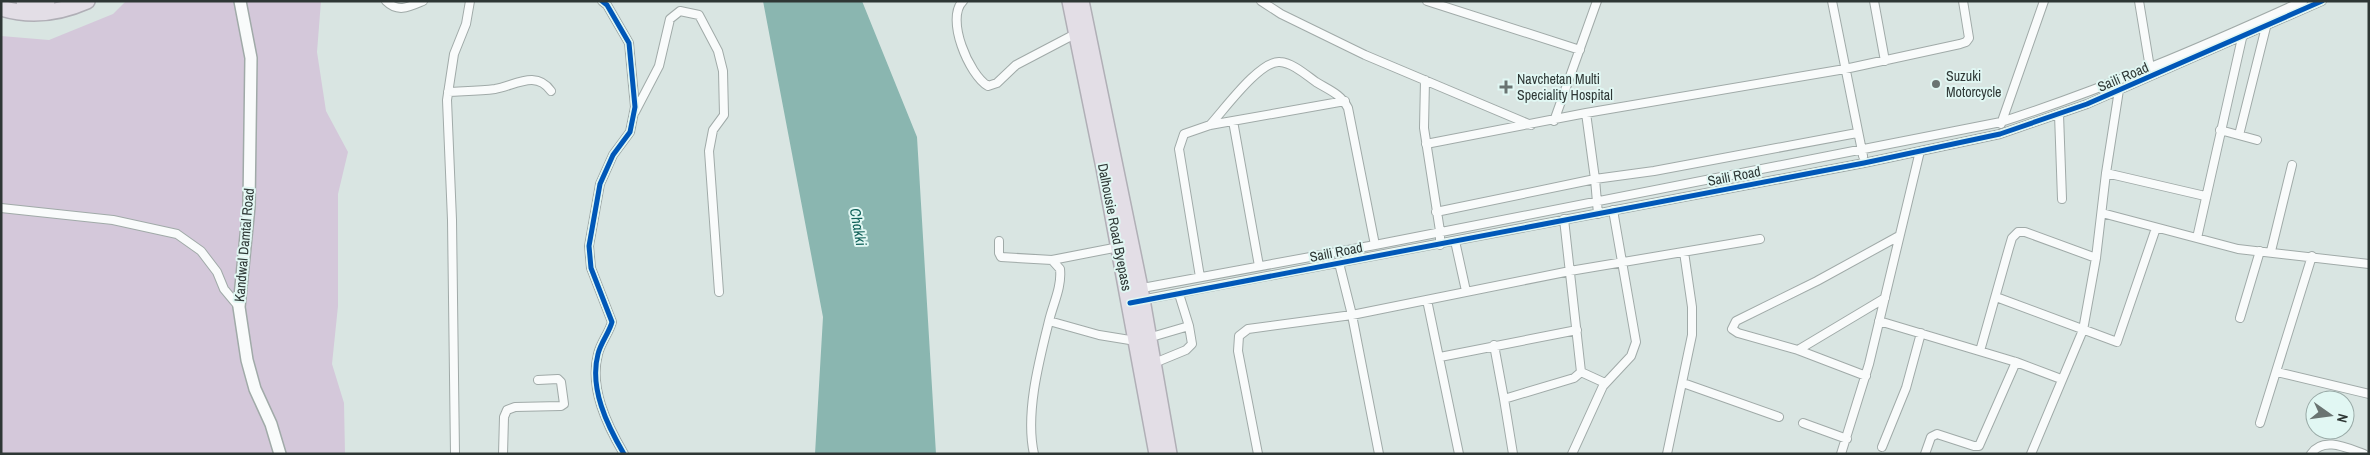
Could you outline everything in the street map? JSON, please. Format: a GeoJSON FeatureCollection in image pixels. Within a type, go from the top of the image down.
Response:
{"type":"FeatureCollection","features":[{"type":"Feature","properties":{"kind":"highway"},"geometry":{"type":"LineString","coordinates":[[24,1],[47,1]]}},
{"type":"Feature","properties":{"kind":"highway"},"geometry":{"type":"LineString","coordinates":[[1,8],[41,13],[69,8],[87,1]]}},
{"type":"Feature","properties":{"kind":"highway","name":"Dalhousie Road Byepass"},"geometry":{"type":"LineString","coordinates":[[1070,1],[1119,247],[1135,296],[1157,454]]}},
{"type":"Feature","properties":{"kind":"highway"},"geometry":{"type":"LineString","coordinates":[[1081,1],[1135,296]]}},
{"type":"Feature","properties":{"kind":"highway"},"geometry":{"type":"LineString","coordinates":[[1142,339],[1152,364],[1169,454]]}},
{"type":"Feature","properties":{"kind":"main road","name":"Kandwal Damtal Road"},"geometry":{"type":"LineString","coordinates":[[240,1],[250,58],[249,206],[239,307],[247,360],[255,389],[271,424],[280,454]]}},
{"type":"Feature","properties":{"kind":"street"},"geometry":{"type":"LineString","coordinates":[[386,1],[396,9],[404,9],[423,1]]}},
{"type":"Feature","properties":{"kind":"street"},"geometry":{"type":"LineString","coordinates":[[455,454],[448,92],[454,54],[466,24],[470,1]]}},
{"type":"Feature","properties":{"kind":"street"},"geometry":{"type":"LineString","coordinates":[[602,1],[607,6],[629,43],[634,114]]}},
{"type":"Feature","properties":{"kind":"street"},"geometry":{"type":"LineString","coordinates":[[963,1],[957,13],[960,42],[970,66],[988,86],[997,83],[1016,65],[1077,33]]}},
{"type":"Feature","properties":{"kind":"street"},"geometry":{"type":"LineString","coordinates":[[1261,1],[1281,14],[1365,55],[1531,125]]}},
{"type":"Feature","properties":{"kind":"street"},"geometry":{"type":"LineString","coordinates":[[1427,1],[1580,50]]}},
{"type":"Feature","properties":{"kind":"street"},"geometry":{"type":"LineString","coordinates":[[1554,121],[1597,1]]}},
{"type":"Feature","properties":{"kind":"street"},"geometry":{"type":"LineString","coordinates":[[1832,1],[1864,163]]}},
{"type":"Feature","properties":{"kind":"street"},"geometry":{"type":"LineString","coordinates":[[1874,1],[1884,61]]}},
{"type":"Feature","properties":{"kind":"street"},"geometry":{"type":"LineString","coordinates":[[1426,144],[1554,121],[1586,113],[1844,69],[1966,42],[1969,32],[1964,1]]}},
{"type":"Feature","properties":{"kind":"street"},"geometry":{"type":"LineString","coordinates":[[2000,134],[2001,122],[2044,1]]}},
{"type":"Feature","properties":{"kind":"street"},"geometry":{"type":"LineString","coordinates":[[2139,1],[2150,68]]}},
{"type":"Feature","properties":{"kind":"street"},"geometry":{"type":"LineString","coordinates":[[1135,296],[1200,277],[1861,151],[2001,122],[2053,105],[2150,68],[2303,1]]}},
{"type":"Feature","properties":{"kind":"street","name":"Saili Road"},"geometry":{"type":"LineString","coordinates":[[1135,296],[1179,294],[1864,163],[2000,134],[2059,114],[2119,90],[2242,38],[2322,1]]}},
{"type":"Feature","properties":{"kind":"street"},"geometry":{"type":"LineString","coordinates":[[624,454],[605,420],[597,382],[598,353],[612,322],[588,257],[600,184],[612,155],[630,132],[634,114],[660,66],[670,20],[680,11],[699,15],[718,51],[723,70],[724,115],[713,130],[709,151],[720,292]]}},
{"type":"Feature","properties":{"kind":"street"},"geometry":{"type":"LineString","coordinates":[[2240,135],[2266,27]]}},
{"type":"Feature","properties":{"kind":"street"},"geometry":{"type":"LineString","coordinates":[[2197,238],[2242,38]]}},
{"type":"Feature","properties":{"kind":"street"},"geometry":{"type":"LineString","coordinates":[[1210,125],[1249,81],[1272,62],[1286,63],[1341,96],[1348,108],[1375,245]]}},
{"type":"Feature","properties":{"kind":"street"},"geometry":{"type":"LineString","coordinates":[[448,92],[499,88],[528,79],[543,82],[551,91]]}},
{"type":"Feature","properties":{"kind":"street"},"geometry":{"type":"LineString","coordinates":[[1425,80],[1424,128],[1440,231],[1440,245]]}},
{"type":"Feature","properties":{"kind":"street"},"geometry":{"type":"LineString","coordinates":[[2031,454],[2083,330],[2096,258],[2106,173],[2119,90]]}},
{"type":"Feature","properties":{"kind":"street"},"geometry":{"type":"LineString","coordinates":[[1200,277],[1179,149],[1184,134],[1210,125],[1345,101]]}},
{"type":"Feature","properties":{"kind":"street"},"geometry":{"type":"LineString","coordinates":[[1586,113],[1598,214]]}},
{"type":"Feature","properties":{"kind":"street"},"geometry":{"type":"LineString","coordinates":[[2059,114],[2062,199]]}},
{"type":"Feature","properties":{"kind":"street"},"geometry":{"type":"LineString","coordinates":[[1233,121],[1259,266]]}},
{"type":"Feature","properties":{"kind":"street"},"geometry":{"type":"LineString","coordinates":[[2220,130],[2257,140]]}},
{"type":"Feature","properties":{"kind":"street"},"geometry":{"type":"LineString","coordinates":[[1436,212],[1595,179],[1654,171],[1857,132]]}},
{"type":"Feature","properties":{"kind":"street"},"geometry":{"type":"LineString","coordinates":[[1842,454],[1866,376],[1920,151]]}},
{"type":"Feature","properties":{"kind":"street"},"geometry":{"type":"LineString","coordinates":[[2271,251],[2292,166]]}},
{"type":"Feature","properties":{"kind":"street"},"geometry":{"type":"LineString","coordinates":[[2106,173],[2205,196]]}},
{"type":"Feature","properties":{"kind":"street"},"geometry":{"type":"LineString","coordinates":[[1,208],[112,220],[177,234],[202,251],[217,272],[224,289],[239,307]]}},
{"type":"Feature","properties":{"kind":"street"},"geometry":{"type":"LineString","coordinates":[[1572,454],[1605,383],[1632,356],[1636,342],[1613,210]]}},
{"type":"Feature","properties":{"kind":"street"},"geometry":{"type":"LineString","coordinates":[[2102,213],[2238,248],[2369,264]]}},
{"type":"Feature","properties":{"kind":"street"},"geometry":{"type":"LineString","coordinates":[[1564,219],[1581,372]]}},
{"type":"Feature","properties":{"kind":"street"},"geometry":{"type":"LineString","coordinates":[[1996,297],[2118,342],[2156,228]]}},
{"type":"Feature","properties":{"kind":"street"},"geometry":{"type":"LineString","coordinates":[[1980,351],[2008,248],[2012,238],[2018,232],[2026,232],[2096,258]]}},
{"type":"Feature","properties":{"kind":"street"},"geometry":{"type":"LineString","coordinates":[[1866,376],[1798,350],[1738,333],[1732,329],[1733,324],[1899,236]]}},
{"type":"Feature","properties":{"kind":"street"},"geometry":{"type":"LineString","coordinates":[[1258,454],[1239,361],[1239,336],[1248,329],[1352,315],[1570,271],[1760,239]]}},
{"type":"Feature","properties":{"kind":"street"},"geometry":{"type":"LineString","coordinates":[[999,241],[999,254],[1001,257],[1052,260],[1119,247]]}},
{"type":"Feature","properties":{"kind":"street"},"geometry":{"type":"LineString","coordinates":[[1455,241],[1466,291]]}},
{"type":"Feature","properties":{"kind":"street"},"geometry":{"type":"LineString","coordinates":[[2240,318],[2260,251]]}},
{"type":"Feature","properties":{"kind":"street"},"geometry":{"type":"LineString","coordinates":[[1667,454],[1683,382],[1693,322],[1684,252]]}},
{"type":"Feature","properties":{"kind":"street"},"geometry":{"type":"LineString","coordinates":[[2260,423],[2312,256]]}},
{"type":"Feature","properties":{"kind":"street"},"geometry":{"type":"LineString","coordinates":[[1034,454],[1030,424],[1049,321],[1061,275],[1060,269],[1052,260]]}},
{"type":"Feature","properties":{"kind":"street"},"geometry":{"type":"LineString","coordinates":[[1339,263],[1352,315],[1379,454]]}},
{"type":"Feature","properties":{"kind":"street"},"geometry":{"type":"LineString","coordinates":[[1152,364],[1190,348],[1192,339],[1179,294]]}},
{"type":"Feature","properties":{"kind":"street"},"geometry":{"type":"LineString","coordinates":[[1798,350],[1885,298]]}},
{"type":"Feature","properties":{"kind":"street"},"geometry":{"type":"LineString","coordinates":[[1427,300],[1459,454]]}},
{"type":"Feature","properties":{"kind":"street"},"geometry":{"type":"LineString","coordinates":[[1879,320],[2016,362],[2061,379]]}},
{"type":"Feature","properties":{"kind":"street"},"geometry":{"type":"LineString","coordinates":[[1049,321],[1099,335],[1142,339],[1189,326]]}},
{"type":"Feature","properties":{"kind":"street"},"geometry":{"type":"LineString","coordinates":[[1440,357],[1576,330]]}},
{"type":"Feature","properties":{"kind":"street"},"geometry":{"type":"LineString","coordinates":[[1882,447],[1906,388],[1922,334]]}},
{"type":"Feature","properties":{"kind":"street"},"geometry":{"type":"LineString","coordinates":[[1494,345],[1513,454]]}},
{"type":"Feature","properties":{"kind":"street"},"geometry":{"type":"LineString","coordinates":[[1925,454],[1931,437],[1938,434],[1979,446],[2016,362]]}},
{"type":"Feature","properties":{"kind":"street"},"geometry":{"type":"LineString","coordinates":[[1581,372],[1605,383]]}},
{"type":"Feature","properties":{"kind":"street"},"geometry":{"type":"LineString","coordinates":[[1504,399],[1574,378],[1581,372]]}},
{"type":"Feature","properties":{"kind":"street"},"geometry":{"type":"LineString","coordinates":[[2277,372],[2369,394]]}},
{"type":"Feature","properties":{"kind":"street"},"geometry":{"type":"LineString","coordinates":[[502,454],[504,417],[507,410],[515,407],[561,406],[564,404],[564,391],[558,379],[538,380]]}},
{"type":"Feature","properties":{"kind":"street"},"geometry":{"type":"LineString","coordinates":[[1683,382],[1779,417]]}},
{"type":"Feature","properties":{"kind":"street"},"geometry":{"type":"LineString","coordinates":[[1803,422],[1847,440]]}},
{"type":"Feature","properties":{"kind":"street"},"geometry":{"type":"LineString","coordinates":[[2311,454],[2316,447],[2326,444],[2364,454]]}},
{"type":"Feature","properties":{"kind":"shaded area"},"geometry":{"type":"Polygon","coordinates":[[[126,1],[321,1],[317,52],[326,111],[348,152],[338,194],[338,306],[332,364],[344,403],[345,454],[1,454],[1,36],[49,40],[113,14],[126,1]]]}},
{"type":"Feature","properties":{"kind":"water","name":"Chakki"},"geometry":{"type":"Polygon","coordinates":[[[763,1],[862,1],[917,137],[936,454],[815,454],[823,317],[763,1]]]}},
{"type":"Feature","properties":{"kind":"cycle path"},"geometry":{"type":"LineString","coordinates":[[602,1],[607,5],[629,43],[635,107],[630,132],[613,155],[600,184],[589,246],[591,268],[612,322],[598,354],[596,367],[598,393],[606,419],[624,454]]}},
{"type":"Feature","properties":{"kind":"cycle path"},"geometry":{"type":"LineString","coordinates":[[1130,303],[1864,163],[2000,134],[2087,104],[2322,1]]}},
{"type":"Feature","properties":{"kind":"place","name":"Suzuki Motorcycle"},"geometry":{"type":"Point","coordinates":[1936,84]}},
{"type":"Feature","properties":{"kind":"place","name":"Navchetan Multi Speciality Hospital"},"geometry":{"type":"Point","coordinates":[1506,87]}}]}
